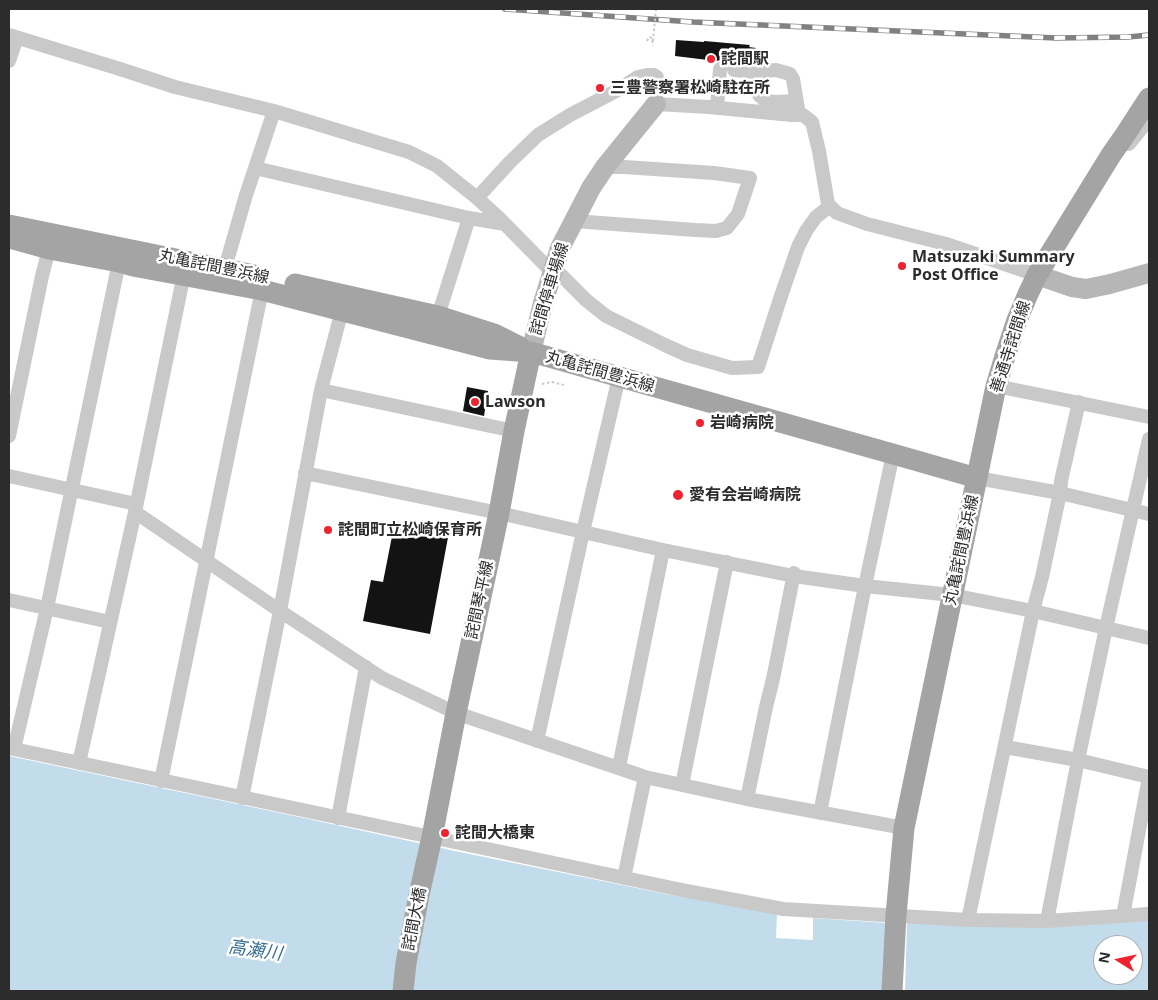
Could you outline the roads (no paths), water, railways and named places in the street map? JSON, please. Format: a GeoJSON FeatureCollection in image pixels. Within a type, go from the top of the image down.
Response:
{"type":"FeatureCollection","features":[{"type":"Feature","properties":{"kind":"main road","name":"善通寺詫間線"},"geometry":{"type":"LineString","coordinates":[[977,478],[996,386],[1017,320],[1028,294],[1037,275],[1100,172],[1149,98]]}},
{"type":"Feature","properties":{"kind":"main road","name":"詫間停車場線"},"geometry":{"type":"LineString","coordinates":[[531,352],[560,248],[591,188],[605,167],[656,104]]}},
{"type":"Feature","properties":{"kind":"main road","name":"丸亀詫間豊浜線"},"geometry":{"type":"LineString","coordinates":[[9,225],[186,268],[262,290],[490,349],[531,352]]}},
{"type":"Feature","properties":{"kind":"main road","name":"丸亀詫間豊浜線"},"geometry":{"type":"LineString","coordinates":[[9,238],[49,249],[133,266],[224,268],[438,316],[494,334],[531,352],[977,478],[904,828],[896,915],[892,991]]}},
{"type":"Feature","properties":{"kind":"main road"},"geometry":{"type":"LineString","coordinates":[[1037,275],[1072,287],[1086,289],[1149,273]]}},
{"type":"Feature","properties":{"kind":"main road","name":"詫間琴平線"},"geometry":{"type":"LineString","coordinates":[[430,843],[531,352]]}},
{"type":"Feature","properties":{"kind":"main road","name":"詫間大橋"},"geometry":{"type":"LineString","coordinates":[[403,991],[408,954],[430,843]]}},
{"type":"Feature","properties":{"kind":"street"},"geometry":{"type":"LineString","coordinates":[[9,61],[13,37],[175,87],[274,111],[409,152],[437,166],[477,198],[552,272],[561,275],[586,300],[606,316],[687,355],[732,368],[758,367],[798,247],[816,217],[830,206]]}},
{"type":"Feature","properties":{"kind":"street"},"geometry":{"type":"LineString","coordinates":[[717,108],[727,70],[754,72],[776,70],[790,74],[793,79],[799,115]]}},
{"type":"Feature","properties":{"kind":"street"},"geometry":{"type":"LineString","coordinates":[[760,71],[759,95],[765,100],[775,102],[796,101]]}},
{"type":"Feature","properties":{"kind":"street"},"geometry":{"type":"LineString","coordinates":[[477,198],[538,135],[638,77],[647,74],[657,77]]}},
{"type":"Feature","properties":{"kind":"street"},"geometry":{"type":"LineString","coordinates":[[656,104],[803,115],[812,122],[828,204],[837,213],[867,224],[946,244],[1037,275]]}},
{"type":"Feature","properties":{"kind":"street"},"geometry":{"type":"LineString","coordinates":[[224,268],[274,111]]}},
{"type":"Feature","properties":{"kind":"street"},"geometry":{"type":"LineString","coordinates":[[1100,172],[1130,144],[1149,120]]}},
{"type":"Feature","properties":{"kind":"street"},"geometry":{"type":"LineString","coordinates":[[574,221],[716,231],[727,228],[738,214],[750,178],[714,173],[605,167]]}},
{"type":"Feature","properties":{"kind":"street"},"geometry":{"type":"LineString","coordinates":[[255,168],[469,218],[505,224]]}},
{"type":"Feature","properties":{"kind":"street"},"geometry":{"type":"LineString","coordinates":[[438,316],[469,218]]}},
{"type":"Feature","properties":{"kind":"street"},"geometry":{"type":"LineString","coordinates":[[9,436],[49,249]]}},
{"type":"Feature","properties":{"kind":"street"},"geometry":{"type":"LineString","coordinates":[[119,262],[47,608],[11,749],[338,818],[430,843],[783,908],[968,920],[1046,921],[1149,914]]}},
{"type":"Feature","properties":{"kind":"street"},"geometry":{"type":"LineString","coordinates":[[79,763],[186,268]]}},
{"type":"Feature","properties":{"kind":"street"},"geometry":{"type":"LineString","coordinates":[[161,780],[262,290]]}},
{"type":"Feature","properties":{"kind":"street"},"geometry":{"type":"LineString","coordinates":[[242,798],[280,611],[321,390],[342,310]]}},
{"type":"Feature","properties":{"kind":"street"},"geometry":{"type":"LineString","coordinates":[[537,741],[619,377]]}},
{"type":"Feature","properties":{"kind":"street"},"geometry":{"type":"LineString","coordinates":[[996,386],[1149,417]]}},
{"type":"Feature","properties":{"kind":"street"},"geometry":{"type":"LineString","coordinates":[[321,390],[514,431]]}},
{"type":"Feature","properties":{"kind":"street"},"geometry":{"type":"LineString","coordinates":[[968,920],[1079,402]]}},
{"type":"Feature","properties":{"kind":"street"},"geometry":{"type":"LineString","coordinates":[[1046,921],[1106,628],[1149,439]]}},
{"type":"Feature","properties":{"kind":"street"},"geometry":{"type":"LineString","coordinates":[[820,813],[893,454]]}},
{"type":"Feature","properties":{"kind":"street"},"geometry":{"type":"LineString","coordinates":[[305,473],[499,513],[663,550],[794,575],[865,586],[952,595],[1033,611],[1149,638]]}},
{"type":"Feature","properties":{"kind":"street"},"geometry":{"type":"LineString","coordinates":[[9,476],[72,490],[135,508],[280,611],[382,678],[456,712],[645,777],[747,799],[904,828]]}},
{"type":"Feature","properties":{"kind":"street"},"geometry":{"type":"LineString","coordinates":[[977,478],[1060,493],[1149,514]]}},
{"type":"Feature","properties":{"kind":"street"},"geometry":{"type":"LineString","coordinates":[[619,768],[663,550]]}},
{"type":"Feature","properties":{"kind":"street"},"geometry":{"type":"LineString","coordinates":[[682,785],[727,562]]}},
{"type":"Feature","properties":{"kind":"street"},"geometry":{"type":"LineString","coordinates":[[747,799],[766,707],[774,679],[794,575]]}},
{"type":"Feature","properties":{"kind":"street"},"geometry":{"type":"LineString","coordinates":[[9,600],[110,622]]}},
{"type":"Feature","properties":{"kind":"street"},"geometry":{"type":"LineString","coordinates":[[338,818],[366,667]]}},
{"type":"Feature","properties":{"kind":"street"},"geometry":{"type":"LineString","coordinates":[[1004,747],[1078,760],[1149,777],[1123,916]]}},
{"type":"Feature","properties":{"kind":"street"},"geometry":{"type":"LineString","coordinates":[[624,878],[645,777]]}},
{"type":"Feature","properties":{"kind":"water","name":"高瀬川"},"geometry":{"type":"Polygon","coordinates":[[[9,756],[455,851],[666,894],[777,913],[776,938],[813,940],[813,918],[887,923],[883,991],[9,991],[9,756]]]}},
{"type":"Feature","properties":{"kind":"water"},"geometry":{"type":"Polygon","coordinates":[[[1149,921],[1149,991],[905,991],[907,923],[1149,921]]]}},
{"type":"Feature","properties":{"kind":"railway"},"geometry":{"type":"LineString","coordinates":[[505,9],[693,22],[1056,38],[1149,35]]}},
{"type":"Feature","properties":{"kind":"place","name":"詫間駅"},"geometry":{"type":"Point","coordinates":[711,59]}},
{"type":"Feature","properties":{"kind":"place","name":"三豊警察署松崎駐在所"},"geometry":{"type":"Point","coordinates":[600,88]}},
{"type":"Feature","properties":{"kind":"place","name":"Matsuzaki Summary Post Office"},"geometry":{"type":"Point","coordinates":[902,266]}},
{"type":"Feature","properties":{"kind":"place","name":"Lawson"},"geometry":{"type":"Point","coordinates":[475,402]}},
{"type":"Feature","properties":{"kind":"place","name":"岩崎病院"},"geometry":{"type":"Point","coordinates":[700,423]}},
{"type":"Feature","properties":{"kind":"place","name":"愛有会岩崎病院"},"geometry":{"type":"Point","coordinates":[678,495]}},
{"type":"Feature","properties":{"kind":"place","name":"詫間町立松崎保育所"},"geometry":{"type":"Point","coordinates":[328,530]}},
{"type":"Feature","properties":{"kind":"place","name":"詫間大橋東"},"geometry":{"type":"Point","coordinates":[445,833]}}]}
